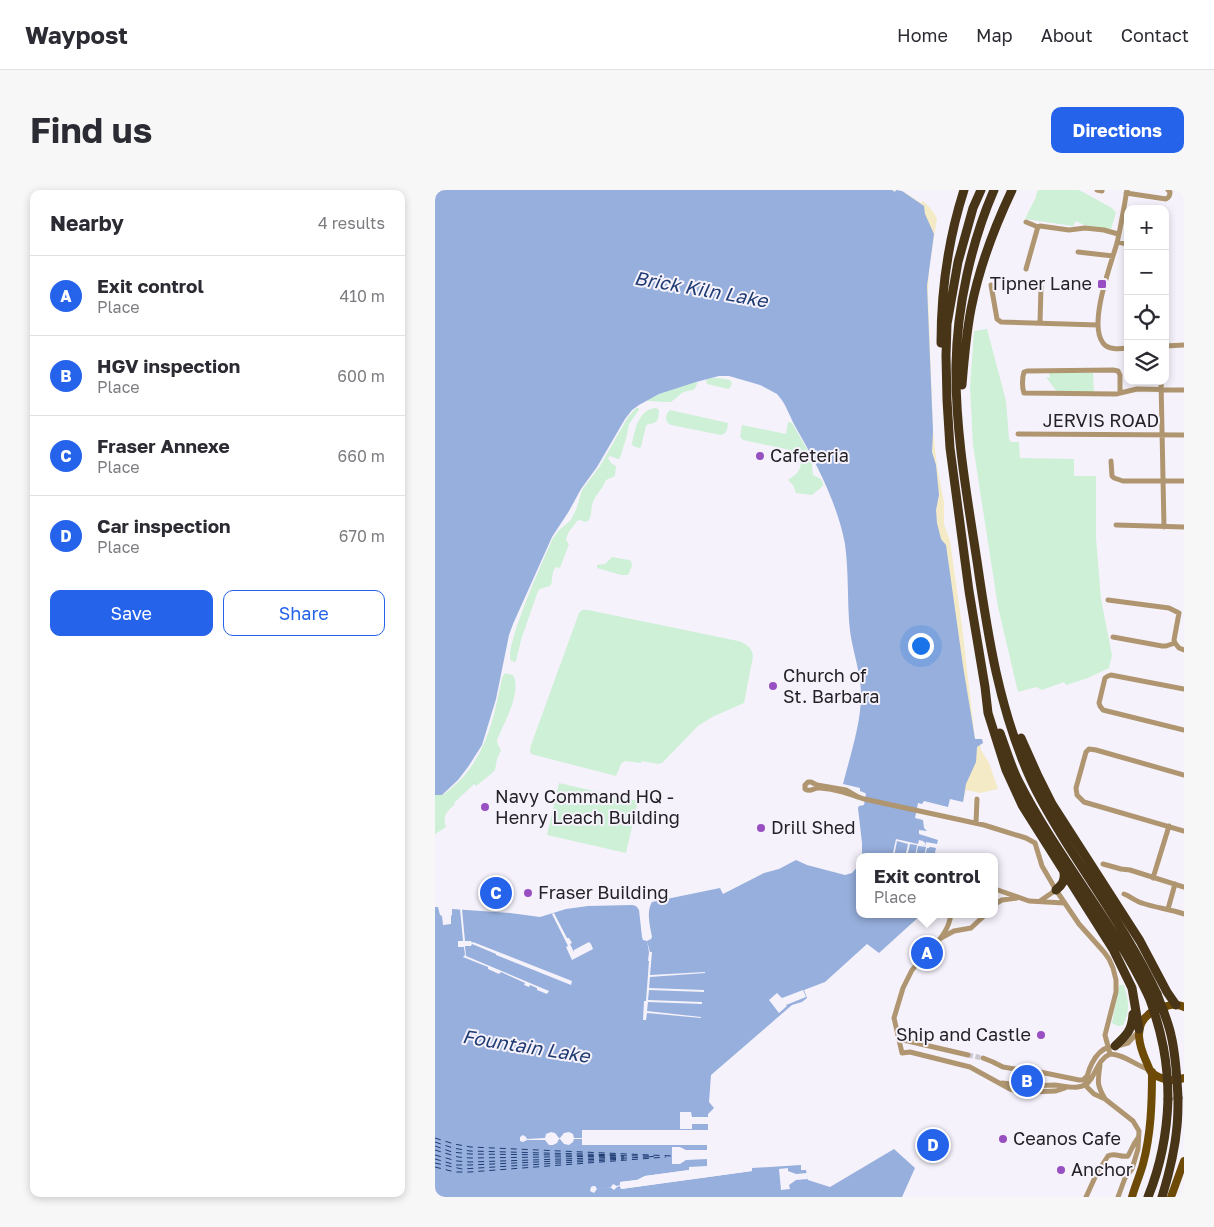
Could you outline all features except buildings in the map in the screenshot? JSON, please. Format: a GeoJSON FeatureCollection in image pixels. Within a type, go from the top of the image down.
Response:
{"type":"FeatureCollection","features":[{"type":"Feature","properties":{"kind":"highway"},"geometry":{"type":"LineString","coordinates":[[947,400],[941,349],[941,320],[948,254],[953,226],[963,190]]}},
{"type":"Feature","properties":{"kind":"highway"},"geometry":{"type":"LineString","coordinates":[[981,190],[965,234],[953,287],[947,324],[946,356],[950,448],[988,713],[1006,770],[1022,805],[1113,949],[1128,979],[1133,994],[1139,1030]]}},
{"type":"Feature","properties":{"kind":"highway"},"geometry":{"type":"LineString","coordinates":[[994,190],[976,240],[965,286],[958,334],[956,365],[959,426],[981,592],[993,661],[1009,724],[1031,778],[1040,799],[1145,968],[1153,996],[1167,1070],[1167,1122],[1163,1151],[1149,1197]]}},
{"type":"Feature","properties":{"kind":"highway"},"geometry":{"type":"LineString","coordinates":[[959,426],[965,348],[971,309],[990,241],[1011,190]]}},
{"type":"Feature","properties":{"kind":"highway"},"geometry":{"type":"LineString","coordinates":[[998,683],[1024,747],[1052,804],[1140,941],[1167,992],[1182,1006]]}},
{"type":"Feature","properties":{"kind":"highway"},"geometry":{"type":"LineString","coordinates":[[985,687],[1019,781],[1045,828],[1105,918],[1166,1018],[1171,1036],[1178,1098],[1174,1152],[1162,1197]]}},
{"type":"Feature","properties":{"kind":"highway"},"geometry":{"type":"LineString","coordinates":[[1056,890],[1064,881],[1065,873]]}},
{"type":"Feature","properties":{"kind":"highway"},"geometry":{"type":"LineString","coordinates":[[1111,1049],[1128,1033],[1132,1025],[1132,1006],[1128,979]]}},
{"type":"Feature","properties":{"kind":"main road"},"geometry":{"type":"LineString","coordinates":[[1131,1197],[1143,1164],[1148,1139],[1151,1105],[1151,1071],[1139,1044],[1139,1030],[1145,1017],[1149,1014],[1168,1006],[1182,1006]]}},
{"type":"Feature","properties":{"kind":"main road"},"geometry":{"type":"LineString","coordinates":[[1151,1071],[1167,1080],[1180,1080],[1184,1078]]}},
{"type":"Feature","properties":{"kind":"main road"},"geometry":{"type":"LineString","coordinates":[[1171,1197],[1184,1161]]}},
{"type":"Feature","properties":{"kind":"street"},"geometry":{"type":"LineString","coordinates":[[1124,348],[1116,349],[1104,345],[1101,340],[1099,325],[1103,286],[1117,242],[1127,191],[1166,199],[1170,196],[1168,190]]}},
{"type":"Feature","properties":{"kind":"street"},"geometry":{"type":"LineString","coordinates":[[1026,222],[1038,227],[1069,230],[1085,228],[1118,234]]}},
{"type":"Feature","properties":{"kind":"street"},"geometry":{"type":"LineString","coordinates":[[1028,266],[1038,227]]}},
{"type":"Feature","properties":{"kind":"street"},"geometry":{"type":"LineString","coordinates":[[1117,242],[1124,243]]}},
{"type":"Feature","properties":{"kind":"street"},"geometry":{"type":"LineString","coordinates":[[1078,252],[1113,256]]}},
{"type":"Feature","properties":{"kind":"street"},"geometry":{"type":"LineString","coordinates":[[991,285],[997,319],[996,323],[1099,325]]}},
{"type":"Feature","properties":{"kind":"street"},"geometry":{"type":"LineString","coordinates":[[1041,323],[1043,290]]}},
{"type":"Feature","properties":{"kind":"street"},"geometry":{"type":"LineString","coordinates":[[1169,346],[1184,345]]}},
{"type":"Feature","properties":{"kind":"street"},"geometry":{"type":"LineString","coordinates":[[1120,393],[1120,375],[1118,371],[1113,370],[1027,371],[1023,375],[1024,394],[1117,394],[1137,389],[1184,390]]}},
{"type":"Feature","properties":{"kind":"street"},"geometry":{"type":"LineString","coordinates":[[1162,385],[1164,526]]}},
{"type":"Feature","properties":{"kind":"street","name":"JERVIS ROAD"},"geometry":{"type":"LineString","coordinates":[[1018,434],[1184,436]]}},
{"type":"Feature","properties":{"kind":"street"},"geometry":{"type":"LineString","coordinates":[[1111,461],[1112,474],[1116,479]]}},
{"type":"Feature","properties":{"kind":"street"},"geometry":{"type":"LineString","coordinates":[[1108,479],[1123,481],[1184,481]]}},
{"type":"Feature","properties":{"kind":"street"},"geometry":{"type":"LineString","coordinates":[[1116,525],[1184,527]]}},
{"type":"Feature","properties":{"kind":"street"},"geometry":{"type":"LineString","coordinates":[[1108,600],[1169,608],[1181,612],[1174,640],[1179,648],[1184,650]]}},
{"type":"Feature","properties":{"kind":"street"},"geometry":{"type":"LineString","coordinates":[[1113,638],[1162,646],[1175,643]]}},
{"type":"Feature","properties":{"kind":"street"},"geometry":{"type":"LineString","coordinates":[[1184,689],[1115,675],[1108,676],[1105,680],[1099,701],[1102,709],[1184,730]]}},
{"type":"Feature","properties":{"kind":"street"},"geometry":{"type":"LineString","coordinates":[[1184,775],[1089,749],[1085,752],[1076,788],[1077,795],[1081,800],[1089,804],[1184,831]]}},
{"type":"Feature","properties":{"kind":"street"},"geometry":{"type":"LineString","coordinates":[[858,797],[846,790],[815,785],[813,787],[842,792],[858,797],[922,812],[976,823],[1026,838],[1035,843],[1042,866],[1064,903],[1079,924],[1104,952],[1113,968],[1116,986],[1105,1035],[1111,1049],[1142,1068],[1151,1071]]}},
{"type":"Feature","properties":{"kind":"street"},"geometry":{"type":"LineString","coordinates":[[976,823],[977,799]]}},
{"type":"Feature","properties":{"kind":"street"},"geometry":{"type":"LineString","coordinates":[[1153,878],[1169,826]]}},
{"type":"Feature","properties":{"kind":"street"},"geometry":{"type":"LineString","coordinates":[[1103,864],[1121,870],[1130,870],[1184,887]]}},
{"type":"Feature","properties":{"kind":"street"},"geometry":{"type":"LineString","coordinates":[[1168,909],[1175,884]]}},
{"type":"Feature","properties":{"kind":"street"},"geometry":{"type":"LineString","coordinates":[[998,890],[1039,902],[1064,903]]}},
{"type":"Feature","properties":{"kind":"street"},"geometry":{"type":"LineString","coordinates":[[1039,902],[1056,890]]}},
{"type":"Feature","properties":{"kind":"street"},"geometry":{"type":"LineString","coordinates":[[1124,894],[1142,903],[1184,914]]}},
{"type":"Feature","properties":{"kind":"street"},"geometry":{"type":"LineString","coordinates":[[998,902],[1020,898]]}},
{"type":"Feature","properties":{"kind":"street"},"geometry":{"type":"LineString","coordinates":[[932,949],[948,926],[950,918]]}},
{"type":"Feature","properties":{"kind":"street"},"geometry":{"type":"LineString","coordinates":[[941,938],[954,931],[971,928],[982,918]]}},
{"type":"Feature","properties":{"kind":"street"},"geometry":{"type":"LineString","coordinates":[[923,957],[912,970],[903,988],[895,1018],[902,1053],[912,1053],[967,1066],[1019,1092]]}},
{"type":"Feature","properties":{"kind":"street"},"geometry":{"type":"LineString","coordinates":[[1118,1197],[1125,1178],[1133,1166],[1138,1149],[1139,1131],[1133,1120],[1105,1099],[1094,1094],[1086,1084],[1088,1075],[1101,1050],[1111,1049],[1128,1043],[1139,1030]]}},
{"type":"Feature","properties":{"kind":"street"},"geometry":{"type":"LineString","coordinates":[[899,1039],[968,1055]]}},
{"type":"Feature","properties":{"kind":"street"},"geometry":{"type":"LineString","coordinates":[[1029,1089],[1056,1091],[1068,1087],[1081,1087],[1091,1080],[1104,1057],[1111,1049]]}},
{"type":"Feature","properties":{"kind":"street"},"geometry":{"type":"LineString","coordinates":[[983,1058],[1003,1067],[1027,1071]]}},
{"type":"Feature","properties":{"kind":"street"},"geometry":{"type":"LineString","coordinates":[[1101,1062],[1097,1082],[1098,1088],[1105,1099]]}},
{"type":"Feature","properties":{"kind":"street"},"geometry":{"type":"LineString","coordinates":[[1035,1071],[1079,1080],[1083,1080],[1088,1075]]}},
{"type":"Feature","properties":{"kind":"street"},"geometry":{"type":"LineString","coordinates":[[995,1081],[1019,1085]]}},
{"type":"Feature","properties":{"kind":"street"},"geometry":{"type":"LineString","coordinates":[[1123,1157],[1129,1155],[1139,1138]]}},
{"type":"Feature","properties":{"kind":"street"},"geometry":{"type":"LineString","coordinates":[[1086,1197],[1097,1173],[1108,1156],[1113,1154],[1123,1157],[1133,1166]]}},
{"type":"Feature","properties":{"kind":"green space"},"geometry":{"type":"Polygon","coordinates":[[[1038,190],[1079,190],[1112,208],[1116,213],[1111,229],[1084,225],[1076,221],[1073,226],[1025,219],[1038,190]]]}},
{"type":"Feature","properties":{"kind":"green space"},"geometry":{"type":"Polygon","coordinates":[[[987,329],[1006,401],[1009,439],[1011,442],[1019,442],[1020,458],[1074,459],[1074,476],[1096,476],[1096,538],[1101,599],[1112,655],[1109,668],[1088,678],[1066,685],[1064,682],[1042,690],[1036,687],[1018,692],[998,607],[973,445],[970,387],[974,331],[987,329]]]}},
{"type":"Feature","properties":{"kind":"green space"},"geometry":{"type":"Polygon","coordinates":[[[1049,373],[1093,373],[1094,392],[1057,392],[1046,377],[1050,378],[1049,373]]]}},
{"type":"Feature","properties":{"kind":"green space"},"geometry":{"type":"Polygon","coordinates":[[[710,378],[730,380],[732,383],[728,389],[707,384],[706,380],[710,378]]]}},
{"type":"Feature","properties":{"kind":"green space"},"geometry":{"type":"Polygon","coordinates":[[[698,381],[694,390],[682,393],[671,402],[646,400],[665,392],[698,381]]]}},
{"type":"Feature","properties":{"kind":"green space"},"geometry":{"type":"Polygon","coordinates":[[[636,408],[639,408],[639,410],[629,424],[620,458],[610,456],[608,458],[616,466],[615,476],[606,480],[592,505],[588,521],[577,521],[568,533],[566,540],[569,544],[560,568],[556,567],[554,569],[551,585],[538,591],[521,640],[516,661],[511,661],[510,652],[513,638],[552,540],[559,530],[570,521],[576,510],[582,490],[600,466],[628,417],[636,408]]]}},
{"type":"Feature","properties":{"kind":"green space"},"geometry":{"type":"Polygon","coordinates":[[[656,408],[659,410],[657,420],[646,426],[641,447],[633,446],[633,438],[641,416],[645,412],[656,408]]]}},
{"type":"Feature","properties":{"kind":"green space"},"geometry":{"type":"Polygon","coordinates":[[[670,410],[728,423],[727,430],[721,435],[671,425],[667,422],[666,418],[670,410]]]}},
{"type":"Feature","properties":{"kind":"green space"},"geometry":{"type":"Polygon","coordinates":[[[788,422],[792,423],[811,456],[813,475],[821,479],[823,484],[812,495],[796,493],[793,485],[788,480],[798,472],[801,464],[794,452],[743,440],[740,437],[742,425],[786,434],[788,422]]]}},
{"type":"Feature","properties":{"kind":"green space"},"geometry":{"type":"Polygon","coordinates":[[[612,557],[631,561],[632,566],[628,575],[621,575],[597,568],[597,565],[605,564],[612,557]]]}},
{"type":"Feature","properties":{"kind":"green space"},"geometry":{"type":"Polygon","coordinates":[[[582,610],[746,644],[753,656],[744,703],[712,717],[698,726],[662,763],[625,761],[621,764],[616,776],[531,754],[531,745],[579,613],[582,610]]]}},
{"type":"Feature","properties":{"kind":"green space"},"geometry":{"type":"Polygon","coordinates":[[[505,673],[513,675],[515,690],[511,708],[497,740],[501,750],[495,770],[476,786],[474,784],[454,803],[445,817],[446,827],[435,834],[435,795],[443,795],[459,781],[479,754],[489,730],[502,678],[505,673]]]}},
{"type":"Feature","properties":{"kind":"green space"},"geometry":{"type":"Polygon","coordinates":[[[559,783],[638,801],[626,853],[547,835],[559,783]]]}},
{"type":"Feature","properties":{"kind":"green space"},"geometry":{"type":"Polygon","coordinates":[[[1119,985],[1124,985],[1128,1005],[1123,1025],[1118,1026],[1112,1023],[1119,985]]]}},
{"type":"Feature","properties":{"kind":"sand"},"geometry":{"type":"Polygon","coordinates":[[[892,190],[904,192],[921,203],[923,201],[937,218],[929,270],[928,293],[933,431],[944,502],[944,524],[950,541],[962,626],[975,739],[982,739],[981,750],[989,763],[998,789],[980,793],[966,790],[963,802],[960,710],[892,190]]]}},
{"type":"Feature","properties":{"kind":"water","name":"Brick Kiln Lake"},"geometry":{"type":"Polygon","coordinates":[[[435,190],[892,190],[895,192],[896,190],[902,191],[924,206],[925,214],[934,234],[927,286],[933,431],[932,452],[936,465],[939,495],[936,510],[937,523],[941,539],[946,545],[975,739],[982,739],[983,743],[977,747],[976,762],[966,784],[963,802],[950,799],[948,807],[924,801],[922,804],[918,803],[915,818],[923,820],[924,828],[927,831],[919,830],[919,834],[938,840],[937,844],[926,842],[925,846],[936,848],[935,853],[862,853],[858,808],[864,805],[866,794],[860,791],[860,788],[843,784],[857,729],[861,695],[860,679],[850,631],[845,544],[837,513],[811,454],[781,399],[777,394],[760,385],[729,376],[719,376],[659,394],[632,410],[625,419],[552,537],[513,624],[496,699],[482,745],[458,780],[442,795],[435,795],[435,190]]]}},
{"type":"Feature","properties":{"kind":"water","name":"Fountain Lake"},"geometry":{"type":"Polygon","coordinates":[[[796,860],[807,865],[845,875],[852,873],[856,868],[856,918],[918,918],[879,953],[867,944],[825,982],[804,990],[807,998],[802,1002],[792,1005],[711,1075],[709,1102],[714,1108],[708,1114],[708,1130],[582,1130],[582,1145],[707,1145],[707,1166],[689,1167],[689,1170],[645,1176],[637,1180],[620,1182],[621,1189],[752,1171],[752,1168],[801,1165],[801,1170],[806,1170],[808,1180],[830,1187],[894,1149],[915,1168],[902,1197],[435,1197],[435,907],[438,907],[442,916],[443,925],[451,924],[452,909],[540,917],[566,909],[588,906],[632,905],[636,906],[639,910],[642,937],[643,940],[647,941],[652,937],[649,915],[652,902],[720,888],[723,894],[764,873],[779,869],[796,860]]]}},
{"type":"Feature","properties":{"kind":"pier"},"geometry":{"type":"Polygon","coordinates":[[[896,839],[918,844],[919,840],[925,843],[925,845],[922,845],[930,846],[925,853],[926,847],[918,846],[916,853],[917,845],[910,844],[908,853],[906,853],[908,844],[897,841],[895,853],[893,853],[896,839]]]}},
{"type":"Feature","properties":{"kind":"pier"},"geometry":{"type":"Polygon","coordinates":[[[460,909],[462,909],[465,941],[471,941],[572,981],[571,985],[472,944],[471,946],[465,946],[466,956],[549,991],[547,994],[530,985],[529,987],[524,985],[525,983],[501,972],[499,974],[488,969],[488,967],[463,957],[465,955],[464,947],[458,947],[458,941],[463,941],[460,909]]]}},
{"type":"Feature","properties":{"kind":"pier"},"geometry":{"type":"Polygon","coordinates":[[[554,913],[567,938],[572,943],[570,944],[574,952],[574,950],[589,942],[593,949],[572,960],[566,947],[568,946],[552,914],[554,913]]]}},
{"type":"Feature","properties":{"kind":"pier"},"geometry":{"type":"Polygon","coordinates":[[[647,941],[650,952],[652,952],[650,975],[705,973],[650,977],[649,988],[704,990],[704,992],[649,990],[648,1000],[702,1002],[702,1004],[648,1002],[647,1011],[701,1018],[647,1013],[646,1020],[643,1020],[649,961],[647,941]]]}},
{"type":"Feature","properties":{"kind":"pier"},"geometry":{"type":"Polygon","coordinates":[[[803,990],[806,997],[786,1005],[779,1013],[769,1000],[777,993],[782,998],[803,990]]]}},
{"type":"Feature","properties":{"kind":"pier"},"geometry":{"type":"Polygon","coordinates":[[[680,1112],[691,1112],[692,1117],[708,1117],[708,1124],[692,1124],[692,1129],[680,1129],[680,1112]]]}},
{"type":"Feature","properties":{"kind":"pier"},"geometry":{"type":"Polygon","coordinates":[[[569,1132],[573,1134],[574,1138],[584,1139],[574,1139],[569,1145],[564,1144],[560,1139],[553,1145],[549,1145],[545,1140],[520,1141],[520,1137],[523,1135],[527,1139],[545,1138],[546,1134],[555,1133],[559,1138],[564,1133],[569,1132]]]}},
{"type":"Feature","properties":{"kind":"pier"},"geometry":{"type":"Polygon","coordinates":[[[672,1147],[680,1147],[686,1150],[708,1150],[708,1159],[686,1160],[680,1164],[672,1164],[672,1147]]]}},
{"type":"Feature","properties":{"kind":"pier"},"geometry":{"type":"Polygon","coordinates":[[[788,1168],[788,1171],[796,1174],[807,1173],[808,1179],[796,1180],[789,1185],[790,1189],[781,1190],[779,1169],[788,1168]]]}},
{"type":"Feature","properties":{"kind":"pier"},"geometry":{"type":"Polygon","coordinates":[[[689,1170],[691,1170],[689,1172],[646,1178],[637,1182],[623,1184],[623,1186],[736,1171],[752,1171],[621,1189],[620,1186],[614,1190],[610,1187],[613,1184],[617,1186],[620,1185],[620,1182],[637,1180],[645,1176],[689,1170]]]}},
{"type":"Feature","properties":{"kind":"pier"},"geometry":{"type":"Polygon","coordinates":[[[593,1186],[597,1189],[594,1193],[590,1191],[593,1186]]]}},
{"type":"Feature","properties":{"kind":"ferry route"},"geometry":{"type":"LineString","coordinates":[[435,1138],[471,1147],[672,1156]]}},
{"type":"Feature","properties":{"kind":"ferry route"},"geometry":{"type":"LineString","coordinates":[[435,1142],[470,1151],[621,1155]]}},
{"type":"Feature","properties":{"kind":"ferry route"},"geometry":{"type":"LineString","coordinates":[[435,1146],[452,1152],[470,1154],[649,1156]]}},
{"type":"Feature","properties":{"kind":"ferry route"},"geometry":{"type":"LineString","coordinates":[[435,1150],[458,1157],[470,1158],[624,1156]]}},
{"type":"Feature","properties":{"kind":"ferry route"},"geometry":{"type":"LineString","coordinates":[[435,1155],[457,1161],[470,1162],[624,1157]]}},
{"type":"Feature","properties":{"kind":"ferry route"},"geometry":{"type":"LineString","coordinates":[[648,1157],[656,1156]]}},
{"type":"Feature","properties":{"kind":"ferry route"},"geometry":{"type":"LineString","coordinates":[[435,1159],[456,1165],[470,1165],[648,1157]]}},
{"type":"Feature","properties":{"kind":"ferry route"},"geometry":{"type":"LineString","coordinates":[[435,1167],[455,1172],[470,1172],[666,1157]]}},
{"type":"Feature","properties":{"kind":"ferry route"},"geometry":{"type":"LineString","coordinates":[[435,1163],[462,1169],[624,1159]]}},
{"type":"Feature","properties":{"kind":"tunnel"},"geometry":{"type":"LineString","coordinates":[[923,957],[932,949]]}},
{"type":"Feature","properties":{"kind":"tunnel"},"geometry":{"type":"LineString","coordinates":[[968,1055],[983,1058]]}},
{"type":"Feature","properties":{"kind":"tunnel"},"geometry":{"type":"LineString","coordinates":[[1019,1085],[1030,1086]]}},
{"type":"Feature","properties":{"kind":"tunnel"},"geometry":{"type":"LineString","coordinates":[[1019,1092],[1030,1092]]}},
{"type":"Feature","properties":{"kind":"place","name":"Tipner Lane"},"geometry":{"type":"Point","coordinates":[1102,284]}},
{"type":"Feature","properties":{"kind":"place","name":"Cafeteria"},"geometry":{"type":"Point","coordinates":[760,456]}},
{"type":"Feature","properties":{"kind":"place","name":"Church of St. Barbara"},"geometry":{"type":"Point","coordinates":[773,686]}},
{"type":"Feature","properties":{"kind":"place","name":"Navy Command HQ - Henry Leach Building"},"geometry":{"type":"Point","coordinates":[485,807]}},
{"type":"Feature","properties":{"kind":"place","name":"Drill Shed"},"geometry":{"type":"Point","coordinates":[761,828]}},
{"type":"Feature","properties":{"kind":"place","name":"Fraser Annexe"},"geometry":{"type":"Point","coordinates":[496,893]}},
{"type":"Feature","properties":{"kind":"place","name":"Fraser Building"},"geometry":{"type":"Point","coordinates":[528,893]}},
{"type":"Feature","properties":{"kind":"place","name":"Exit control"},"geometry":{"type":"Point","coordinates":[927,953]}},
{"type":"Feature","properties":{"kind":"place","name":"Ship and Castle"},"geometry":{"type":"Point","coordinates":[1041,1035]}},
{"type":"Feature","properties":{"kind":"place","name":"HGV inspection"},"geometry":{"type":"Point","coordinates":[1027,1081]}},
{"type":"Feature","properties":{"kind":"place","name":"Ceanos Cafe"},"geometry":{"type":"Point","coordinates":[1003,1139]}},
{"type":"Feature","properties":{"kind":"place","name":"Car inspection"},"geometry":{"type":"Point","coordinates":[933,1145]}},
{"type":"Feature","properties":{"kind":"place","name":"Anchor"},"geometry":{"type":"Point","coordinates":[1061,1170]}}]}
